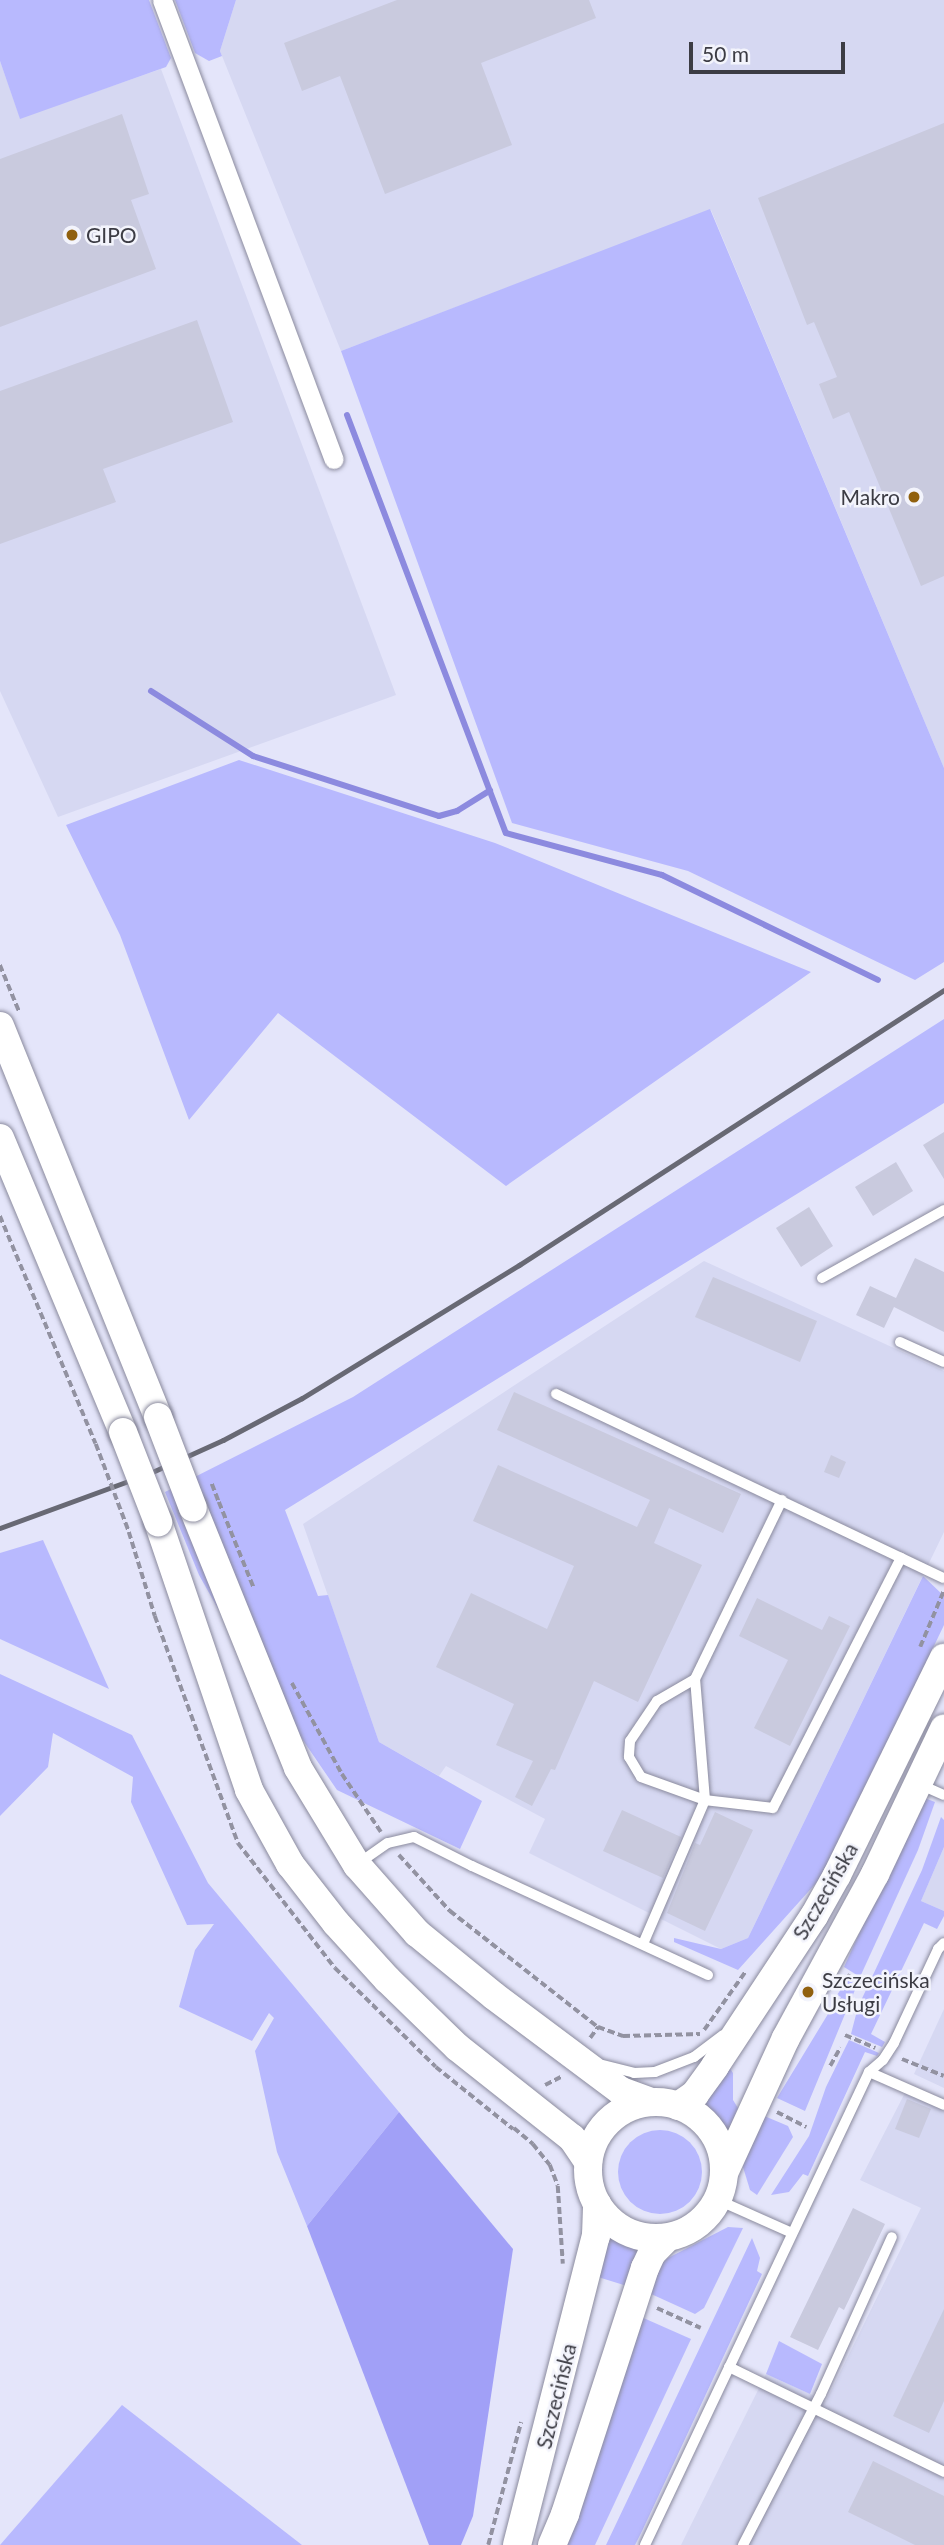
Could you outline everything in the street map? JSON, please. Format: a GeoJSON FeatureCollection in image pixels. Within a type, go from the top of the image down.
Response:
{"type":"FeatureCollection","features":[{"type":"Feature","properties":{"kind":"main road"},"geometry":{"type":"LineString","coordinates":[[0,1026],[158,1417],[206,1505],[298,1768],[357,1865],[417,1933],[494,1996],[581,2058],[621,2091],[664,2104],[702,2120],[712,2131],[721,2150],[724,2171],[718,2200],[710,2213],[695,2227],[667,2238],[634,2235],[619,2228],[597,2204],[591,2192],[588,2162],[596,2139],[613,2118],[637,2105],[664,2104]]}},
{"type":"Feature","properties":{"kind":"main road"},"geometry":{"type":"LineString","coordinates":[[0,1138],[158,1522],[249,1790],[290,1864],[336,1923],[387,1979],[457,2047],[572,2138],[588,2162]]}},
{"type":"Feature","properties":{"kind":"main road","name":"Szczecińska"},"geometry":{"type":"LineString","coordinates":[[664,2104],[695,2094],[838,1875],[932,1653]]}},
{"type":"Feature","properties":{"kind":"main road","name":"Szczecińska"},"geometry":{"type":"LineString","coordinates":[[724,2171],[755,2101],[817,1976],[875,1874],[944,1729]]}},
{"type":"Feature","properties":{"kind":"main road","name":"Szczecińska"},"geometry":{"type":"LineString","coordinates":[[517,2545],[596,2236],[597,2204]]}},
{"type":"Feature","properties":{"kind":"main road","name":"Szczecińska"},"geometry":{"type":"LineString","coordinates":[[552,2545],[635,2298],[652,2253],[667,2238]]}},
{"type":"Feature","properties":{"kind":"street"},"geometry":{"type":"LineString","coordinates":[[162,0],[334,459]]}},
{"type":"Feature","properties":{"kind":"lane"},"geometry":{"type":"LineString","coordinates":[[822,1278],[944,1210]]}},
{"type":"Feature","properties":{"kind":"lane"},"geometry":{"type":"LineString","coordinates":[[900,1342],[944,1363]]}},
{"type":"Feature","properties":{"kind":"lane"},"geometry":{"type":"LineString","coordinates":[[556,1394],[944,1578]]}},
{"type":"Feature","properties":{"kind":"lane"},"geometry":{"type":"LineString","coordinates":[[643,1944],[705,1800],[695,1679],[782,1500]]}},
{"type":"Feature","properties":{"kind":"lane"},"geometry":{"type":"LineString","coordinates":[[695,1679],[657,1701],[630,1741],[629,1757],[641,1777],[705,1800],[773,1808],[901,1558]]}},
{"type":"Feature","properties":{"kind":"lane"},"geometry":{"type":"LineString","coordinates":[[918,1783],[944,1795]]}},
{"type":"Feature","properties":{"kind":"lane"},"geometry":{"type":"LineString","coordinates":[[357,1865],[388,1843],[414,1836],[472,1866],[708,1975]]}},
{"type":"Feature","properties":{"kind":"lane"},"geometry":{"type":"LineString","coordinates":[[645,2545],[869,2072],[883,2060],[894,2043],[938,1949],[944,1943]]}},
{"type":"Feature","properties":{"kind":"lane"},"geometry":{"type":"LineString","coordinates":[[581,2058],[634,2073],[655,2072],[694,2057],[748,2015]]}},
{"type":"Feature","properties":{"kind":"lane"},"geometry":{"type":"LineString","coordinates":[[869,2072],[944,2105]]}},
{"type":"Feature","properties":{"kind":"lane"},"geometry":{"type":"LineString","coordinates":[[718,2200],[792,2233]]}},
{"type":"Feature","properties":{"kind":"lane"},"geometry":{"type":"LineString","coordinates":[[743,2545],[813,2410],[892,2237]]}},
{"type":"Feature","properties":{"kind":"lane"},"geometry":{"type":"LineString","coordinates":[[729,2367],[944,2472]]}},
{"type":"Feature","properties":{"kind":"path"},"geometry":{"type":"LineString","coordinates":[[0,1216],[96,1444],[129,1532]]}},
{"type":"Feature","properties":{"kind":"path"},"geometry":{"type":"LineString","coordinates":[[206,1505],[255,1592]]}},
{"type":"Feature","properties":{"kind":"path"},"geometry":{"type":"LineString","coordinates":[[932,1653],[944,1590]]}},
{"type":"Feature","properties":{"kind":"path"},"geometry":{"type":"LineString","coordinates":[[286,1671],[342,1774],[388,1843],[450,1911],[598,2027],[623,2036],[700,2034],[713,2042]]}},
{"type":"Feature","properties":{"kind":"path"},"geometry":{"type":"LineString","coordinates":[[700,2034],[753,1961]]}},
{"type":"Feature","properties":{"kind":"path"},"geometry":{"type":"LineString","coordinates":[[584,2281],[564,2278],[560,2197],[550,2165],[533,2144],[513,2129],[543,2087],[564,2075],[581,2058],[598,2027]]}},
{"type":"Feature","properties":{"kind":"path"},"geometry":{"type":"LineString","coordinates":[[830,2066],[840,2048]]}},
{"type":"Feature","properties":{"kind":"path"},"geometry":{"type":"LineString","coordinates":[[755,2101],[806,2127]]}},
{"type":"Feature","properties":{"kind":"path"},"geometry":{"type":"LineString","coordinates":[[635,2298],[701,2328]]}},
{"type":"Feature","properties":{"kind":"shaded area"},"geometry":{"type":"Polygon","coordinates":[[[0,0],[149,0],[171,58],[166,67],[20,119],[0,61],[0,0]]]}},
{"type":"Feature","properties":{"kind":"shaded area"},"geometry":{"type":"Polygon","coordinates":[[[175,0],[236,0],[220,51],[222,56],[209,61],[195,53],[175,0]]]}},
{"type":"Feature","properties":{"kind":"shaded area"},"geometry":{"type":"Polygon","coordinates":[[[236,0],[944,0],[944,768],[711,210],[341,351],[220,51],[236,0]]]}},
{"type":"Feature","properties":{"kind":"shaded area"},"geometry":{"type":"Polygon","coordinates":[[[0,61],[20,118],[161,69],[396,695],[58,817],[0,691],[0,61]]]}},
{"type":"Feature","properties":{"kind":"shaded area"},"geometry":{"type":"Polygon","coordinates":[[[710,209],[944,768],[944,962],[915,980],[688,871],[512,823],[341,351],[710,209]]]}},
{"type":"Feature","properties":{"kind":"shaded area"},"geometry":{"type":"Polygon","coordinates":[[[239,760],[495,843],[811,972],[506,1186],[278,1013],[189,1120],[120,935],[66,825],[239,760]]]}},
{"type":"Feature","properties":{"kind":"shaded area"},"geometry":{"type":"Polygon","coordinates":[[[944,1019],[944,1103],[285,1510],[318,1596],[328,1595],[379,1742],[482,1801],[460,1849],[337,1790],[240,1648],[199,1575],[165,1492],[353,1397],[944,1019]]]}},
{"type":"Feature","properties":{"kind":"shaded area"},"geometry":{"type":"Polygon","coordinates":[[[704,1261],[944,1371],[944,1532],[748,1938],[721,1949],[529,1853],[545,1819],[446,1766],[439,1776],[379,1742],[303,1524],[704,1261]]]}},
{"type":"Feature","properties":{"kind":"shaded area"},"geometry":{"type":"Polygon","coordinates":[[[43,1540],[109,1689],[0,1639],[0,1553],[43,1540]]]}},
{"type":"Feature","properties":{"kind":"shaded area"},"geometry":{"type":"Polygon","coordinates":[[[923,1576],[944,1596],[944,1625],[826,1872],[738,1970],[674,1942],[674,1938],[721,1949],[748,1938],[923,1576]]]}},
{"type":"Feature","properties":{"kind":"shaded area"},"geometry":{"type":"Polygon","coordinates":[[[0,1674],[132,1735],[208,1883],[399,2112],[307,2226],[277,2152],[255,2051],[274,2018],[269,2013],[252,2041],[179,2007],[195,1950],[214,1924],[187,1925],[131,1802],[133,1777],[53,1733],[48,1767],[0,1816],[0,1674]]]}},
{"type":"Feature","properties":{"kind":"shaded area"},"geometry":{"type":"Polygon","coordinates":[[[927,1799],[935,1802],[918,1850],[860,1977],[844,1967],[918,1803],[927,1799]]]}},
{"type":"Feature","properties":{"kind":"shaded area"},"geometry":{"type":"Polygon","coordinates":[[[941,1817],[944,1820],[944,1847],[921,1901],[944,1911],[944,1916],[937,1929],[924,1923],[871,2034],[885,2042],[882,2047],[851,2034],[852,2030],[858,2007],[922,1870],[941,1817]]]}},
{"type":"Feature","properties":{"kind":"shaded area"},"geometry":{"type":"Polygon","coordinates":[[[944,1847],[944,1911],[921,1901],[944,1847]]]}},
{"type":"Feature","properties":{"kind":"shaded area"},"geometry":{"type":"Polygon","coordinates":[[[847,1980],[857,1985],[805,2111],[777,2098],[828,2014],[832,2014],[841,1997],[837,1995],[847,1980]]]}},
{"type":"Feature","properties":{"kind":"shaded area"},"geometry":{"type":"Polygon","coordinates":[[[944,2009],[944,2088],[914,2074],[944,2009]]]}},
{"type":"Feature","properties":{"kind":"shaded area"},"geometry":{"type":"Polygon","coordinates":[[[849,2040],[879,2053],[877,2056],[865,2052],[808,2176],[803,2174],[789,2192],[771,2195],[809,2136],[826,2087],[849,2040]]]}},
{"type":"Feature","properties":{"kind":"shaded area"},"geometry":{"type":"Polygon","coordinates":[[[729,2067],[733,2073],[733,2100],[738,2108],[726,2136],[701,2106],[729,2067]]]}},
{"type":"Feature","properties":{"kind":"shaded area"},"geometry":{"type":"Polygon","coordinates":[[[907,2089],[944,2107],[944,2545],[681,2545],[766,2374],[826,2401],[921,2208],[860,2180],[907,2089]]]}},
{"type":"Feature","properties":{"kind":"shaded area"},"geometry":{"type":"Polygon","coordinates":[[[399,2112],[513,2249],[473,2516],[461,2545],[429,2545],[307,2226],[399,2112]]]}},
{"type":"Feature","properties":{"kind":"shaded area"},"geometry":{"type":"Polygon","coordinates":[[[762,2115],[788,2126],[793,2137],[757,2195],[750,2190],[743,2167],[747,2145],[762,2115]]]}},
{"type":"Feature","properties":{"kind":"shaded area"},"geometry":{"type":"Polygon","coordinates":[[[660,2130],[676,2133],[690,2142],[699,2156],[702,2172],[699,2188],[690,2202],[676,2211],[660,2214],[644,2211],[630,2202],[621,2188],[618,2172],[621,2156],[630,2142],[644,2133],[660,2130]]]}},
{"type":"Feature","properties":{"kind":"shaded area"},"geometry":{"type":"Polygon","coordinates":[[[728,2227],[743,2228],[704,2308],[695,2314],[649,2293],[658,2267],[668,2258],[728,2227]]]}},
{"type":"Feature","properties":{"kind":"shaded area"},"geometry":{"type":"Polygon","coordinates":[[[611,2229],[635,2243],[638,2249],[627,2286],[598,2277],[611,2229]]]}},
{"type":"Feature","properties":{"kind":"shaded area"},"geometry":{"type":"Polygon","coordinates":[[[752,2238],[760,2258],[757,2271],[762,2274],[643,2529],[635,2545],[606,2545],[752,2238]]]}},
{"type":"Feature","properties":{"kind":"shaded area"},"geometry":{"type":"Polygon","coordinates":[[[639,2316],[691,2339],[595,2545],[564,2545],[639,2316]]]}},
{"type":"Feature","properties":{"kind":"shaded area"},"geometry":{"type":"Polygon","coordinates":[[[779,2341],[822,2364],[810,2394],[766,2374],[779,2341]]]}},
{"type":"Feature","properties":{"kind":"shaded area"},"geometry":{"type":"Polygon","coordinates":[[[122,2405],[302,2545],[0,2545],[122,2405]]]}},
{"type":"Feature","properties":{"kind":"building"},"geometry":{"type":"Polygon","coordinates":[[[397,0],[589,0],[596,18],[481,63],[512,145],[385,194],[340,76],[302,91],[284,43],[397,0]]]}},
{"type":"Feature","properties":{"kind":"building","name":"GIPO"},"geometry":{"type":"Polygon","coordinates":[[[122,114],[149,194],[131,200],[156,269],[0,327],[0,159],[122,114]]]}},
{"type":"Feature","properties":{"kind":"building"},"geometry":{"type":"Polygon","coordinates":[[[944,123],[944,576],[921,586],[849,412],[833,419],[819,384],[837,377],[814,322],[807,325],[758,198],[944,123]]]}},
{"type":"Feature","properties":{"kind":"building"},"geometry":{"type":"Polygon","coordinates":[[[197,320],[233,422],[103,469],[116,502],[0,544],[0,391],[197,320]]]}},
{"type":"Feature","properties":{"kind":"building"},"geometry":{"type":"Polygon","coordinates":[[[944,1132],[944,1179],[923,1145],[944,1132]]]}},
{"type":"Feature","properties":{"kind":"building"},"geometry":{"type":"Polygon","coordinates":[[[896,1162],[913,1191],[873,1216],[855,1187],[896,1162]]]}},
{"type":"Feature","properties":{"kind":"building"},"geometry":{"type":"Polygon","coordinates":[[[809,1207],[833,1246],[801,1267],[776,1228],[809,1207]]]}},
{"type":"Feature","properties":{"kind":"building"},"geometry":{"type":"Polygon","coordinates":[[[915,1258],[944,1272],[944,1332],[894,1307],[884,1328],[856,1315],[870,1286],[896,1298],[915,1258]]]}},
{"type":"Feature","properties":{"kind":"building"},"geometry":{"type":"Polygon","coordinates":[[[713,1277],[817,1321],[800,1362],[695,1317],[713,1277]]]}},
{"type":"Feature","properties":{"kind":"building"},"geometry":{"type":"Polygon","coordinates":[[[514,1392],[741,1494],[723,1533],[669,1508],[654,1543],[702,1565],[638,1702],[594,1681],[555,1770],[551,1769],[532,1806],[515,1797],[533,1761],[496,1745],[514,1704],[436,1667],[471,1593],[547,1629],[574,1566],[473,1521],[498,1465],[637,1527],[650,1500],[497,1430],[514,1392]]]}},
{"type":"Feature","properties":{"kind":"building"},"geometry":{"type":"Polygon","coordinates":[[[831,1455],[846,1462],[839,1478],[824,1472],[831,1455]]]}},
{"type":"Feature","properties":{"kind":"building"},"geometry":{"type":"Polygon","coordinates":[[[757,1598],[822,1630],[829,1616],[850,1626],[790,1746],[754,1728],[788,1660],[739,1636],[757,1598]]]}},
{"type":"Feature","properties":{"kind":"building"},"geometry":{"type":"Polygon","coordinates":[[[622,1810],[681,1837],[663,1878],[603,1851],[622,1810]]]}},
{"type":"Feature","properties":{"kind":"building"},"geometry":{"type":"Polygon","coordinates":[[[715,1812],[753,1830],[705,1931],[667,1913],[695,1843],[700,1845],[715,1812]]]}},
{"type":"Feature","properties":{"kind":"building"},"geometry":{"type":"Polygon","coordinates":[[[907,2099],[931,2109],[919,2138],[895,2129],[907,2099]]]}},
{"type":"Feature","properties":{"kind":"building"},"geometry":{"type":"Polygon","coordinates":[[[853,2208],[885,2224],[844,2310],[839,2307],[818,2350],[790,2337],[853,2208]]]}},
{"type":"Feature","properties":{"kind":"building"},"geometry":{"type":"Polygon","coordinates":[[[944,2309],[944,2401],[929,2433],[893,2416],[944,2309]]]}},
{"type":"Feature","properties":{"kind":"building"},"geometry":{"type":"Polygon","coordinates":[[[873,2461],[944,2496],[944,2545],[915,2545],[848,2512],[873,2461]]]}},
{"type":"Feature","properties":{"kind":"waterway"},"geometry":{"type":"LineString","coordinates":[[347,415],[506,833],[662,875],[878,980]]}},
{"type":"Feature","properties":{"kind":"waterway"},"geometry":{"type":"LineString","coordinates":[[151,691],[253,756],[439,816],[457,811],[490,790]]}},
{"type":"Feature","properties":{"kind":"railway"},"geometry":{"type":"LineString","coordinates":[[0,1528],[150,1473],[223,1440],[302,1398],[519,1265],[944,990]]}},
{"type":"Feature","properties":{"kind":"place","name":"GIPO"},"geometry":{"type":"Point","coordinates":[72,235]}},
{"type":"Feature","properties":{"kind":"place","name":"Makro"},"geometry":{"type":"Point","coordinates":[914,497]}},
{"type":"Feature","properties":{"kind":"place","name":"Szczecińska Usługi"},"geometry":{"type":"Point","coordinates":[808,1992]}}]}
